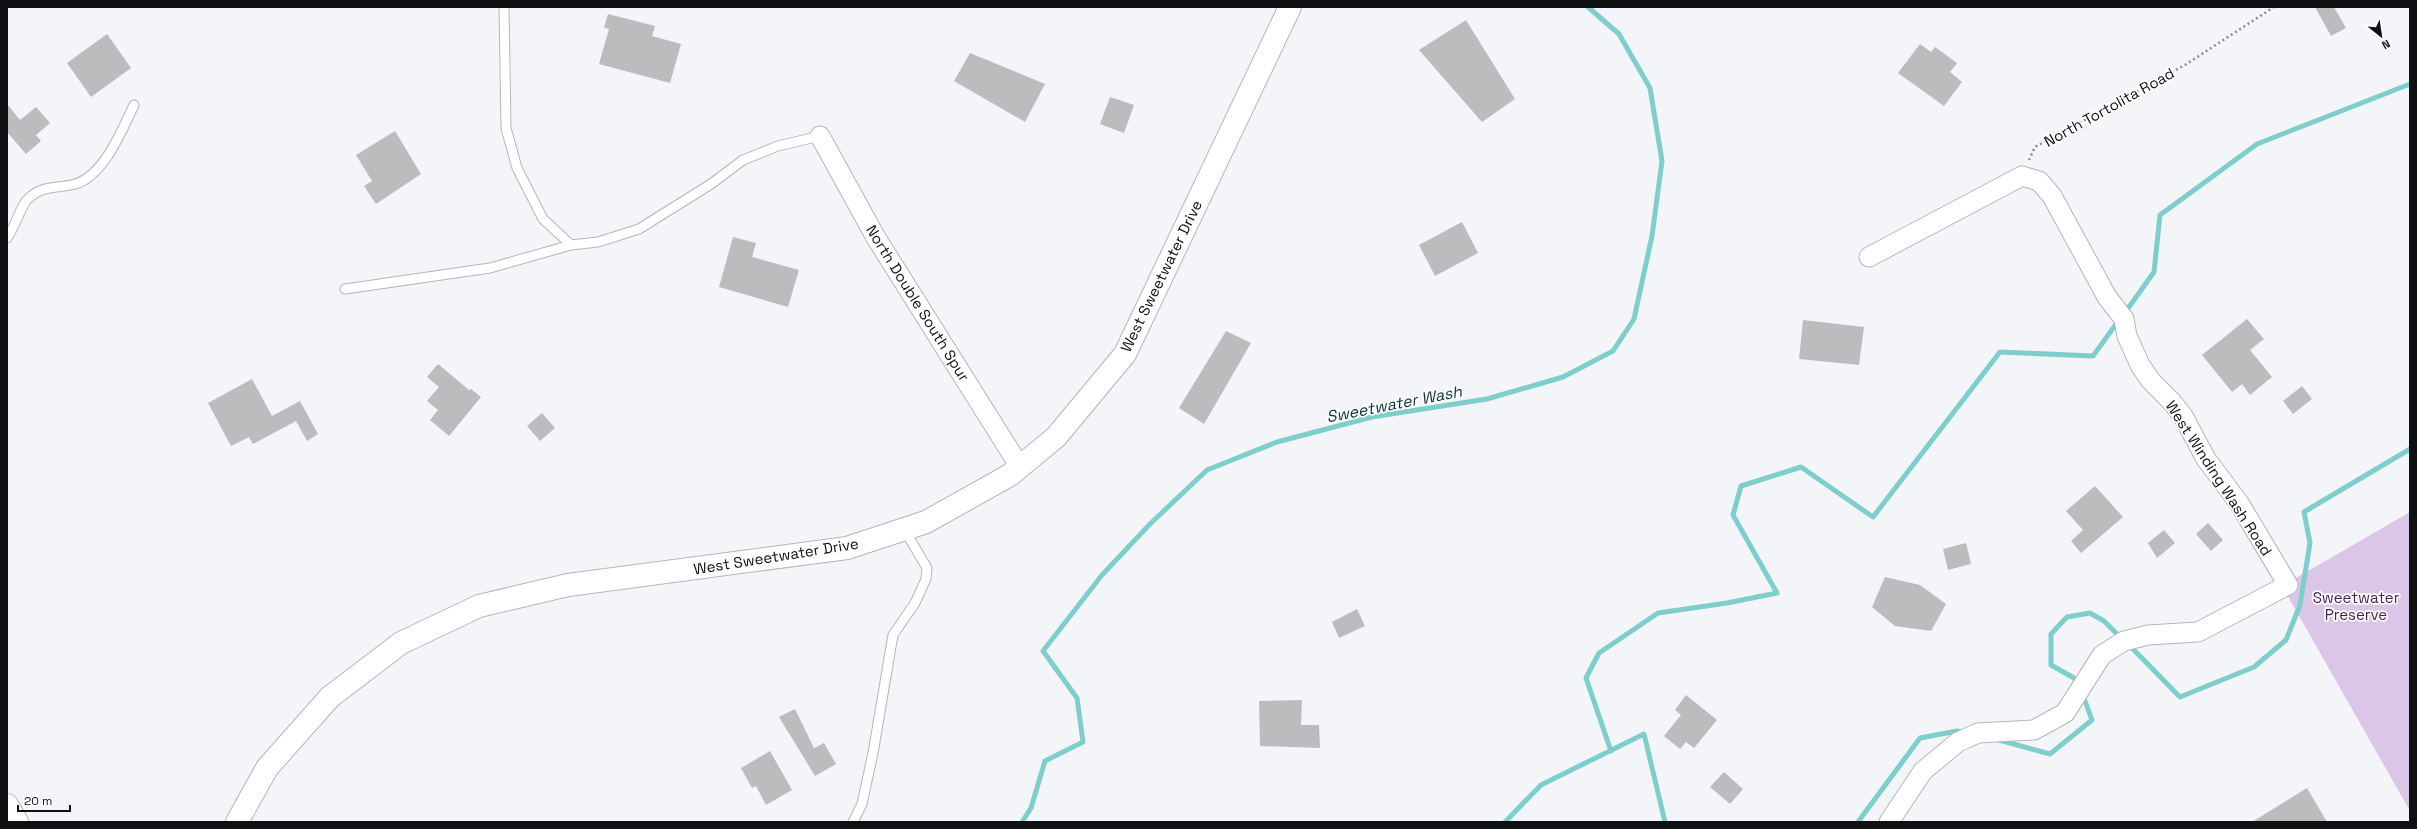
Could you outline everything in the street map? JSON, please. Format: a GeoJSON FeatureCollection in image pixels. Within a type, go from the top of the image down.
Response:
{"type":"FeatureCollection","features":[{"type":"Feature","properties":{"kind":"street","name":"West Sweetwater Drive"},"geometry":{"type":"LineString","coordinates":[[237,822],[268,768],[330,697],[401,644],[479,606],[568,585],[847,548],[926,522],[1010,475],[1056,437],[1125,354],[1290,7]]}},
{"type":"Feature","properties":{"kind":"street","name":"North Double South Spur"},"geometry":{"type":"LineString","coordinates":[[820,136],[875,236],[1020,467]]}},
{"type":"Feature","properties":{"kind":"street"},"geometry":{"type":"LineString","coordinates":[[1869,257],[2022,176]]}},
{"type":"Feature","properties":{"kind":"street","name":"West Winding Wash Road"},"geometry":{"type":"LineString","coordinates":[[1889,822],[1923,771],[1958,742],[1978,733],[2034,730],[2065,713],[2102,655],[2124,640],[2148,635],[2198,632],[2288,585],[2239,503],[2206,459],[2183,416],[2171,401],[2151,381],[2140,365],[2127,336],[2124,319],[2107,297],[2052,196],[2039,181],[2022,176]]}},
{"type":"Feature","properties":{"kind":"street"},"geometry":{"type":"LineString","coordinates":[[7,805],[17,822]]}},
{"type":"Feature","properties":{"kind":"lane"},"geometry":{"type":"LineString","coordinates":[[504,7],[506,128],[517,168],[543,218],[571,245]]}},
{"type":"Feature","properties":{"kind":"lane"},"geometry":{"type":"LineString","coordinates":[[7,238],[15,227],[27,200],[48,187],[76,184],[100,168],[113,148],[134,105]]}},
{"type":"Feature","properties":{"kind":"lane"},"geometry":{"type":"LineString","coordinates":[[345,289],[490,268],[571,245],[598,242],[639,229],[711,184],[743,160],[778,146],[820,136]]}},
{"type":"Feature","properties":{"kind":"lane"},"geometry":{"type":"LineString","coordinates":[[853,822],[862,804],[873,753],[893,635],[915,603],[926,579],[927,568],[904,529]]}},
{"type":"Feature","properties":{"kind":"path","name":"North Tortolita Road"},"geometry":{"type":"LineString","coordinates":[[2022,176],[2035,147],[2185,65],[2274,7]]}},
{"type":"Feature","properties":{"kind":"green space","name":"Sweetwater Preserve"},"geometry":{"type":"Polygon","coordinates":[[[2410,512],[2410,811],[2282,586],[2410,512]]]}},
{"type":"Feature","properties":{"kind":"building"},"geometry":{"type":"Polygon","coordinates":[[[2315,7],[2334,7],[2346,28],[2331,36],[2315,7]]]}},
{"type":"Feature","properties":{"kind":"building"},"geometry":{"type":"Polygon","coordinates":[[[608,14],[655,26],[652,36],[681,44],[670,83],[599,64],[609,29],[604,28],[608,14]]]}},
{"type":"Feature","properties":{"kind":"building"},"geometry":{"type":"Polygon","coordinates":[[[1466,20],[1515,99],[1482,122],[1419,50],[1466,20]]]}},
{"type":"Feature","properties":{"kind":"building"},"geometry":{"type":"Polygon","coordinates":[[[107,34],[131,68],[91,97],[67,63],[107,34]]]}},
{"type":"Feature","properties":{"kind":"building"},"geometry":{"type":"Polygon","coordinates":[[[1920,44],[1931,52],[1935,47],[1957,63],[1950,72],[1962,82],[1944,106],[1898,73],[1920,44]]]}},
{"type":"Feature","properties":{"kind":"building"},"geometry":{"type":"Polygon","coordinates":[[[970,53],[1045,84],[1025,122],[954,81],[970,53]]]}},
{"type":"Feature","properties":{"kind":"building"},"geometry":{"type":"Polygon","coordinates":[[[1110,97],[1134,105],[1124,133],[1100,124],[1110,97]]]}},
{"type":"Feature","properties":{"kind":"building"},"geometry":{"type":"Polygon","coordinates":[[[7,104],[20,120],[36,107],[50,123],[36,135],[41,141],[26,154],[7,132],[7,104]]]}},
{"type":"Feature","properties":{"kind":"building"},"geometry":{"type":"Polygon","coordinates":[[[395,131],[421,174],[376,204],[364,186],[372,181],[356,155],[395,131]]]}},
{"type":"Feature","properties":{"kind":"building"},"geometry":{"type":"Polygon","coordinates":[[[1462,222],[1478,253],[1435,276],[1419,245],[1462,222]]]}},
{"type":"Feature","properties":{"kind":"building"},"geometry":{"type":"Polygon","coordinates":[[[733,237],[756,243],[752,257],[799,270],[788,307],[719,287],[733,237]]]}},
{"type":"Feature","properties":{"kind":"building"},"geometry":{"type":"Polygon","coordinates":[[[2247,319],[2264,339],[2250,350],[2272,377],[2250,395],[2242,384],[2232,392],[2202,355],[2247,319]]]}},
{"type":"Feature","properties":{"kind":"building"},"geometry":{"type":"Polygon","coordinates":[[[1803,320],[1864,327],[1859,365],[1799,359],[1803,320]]]}},
{"type":"Feature","properties":{"kind":"building"},"geometry":{"type":"Polygon","coordinates":[[[1226,331],[1251,343],[1204,424],[1179,408],[1226,331]]]}},
{"type":"Feature","properties":{"kind":"building"},"geometry":{"type":"Polygon","coordinates":[[[438,364],[469,390],[471,389],[481,397],[449,436],[430,420],[438,410],[427,401],[439,387],[427,377],[438,364]]]}},
{"type":"Feature","properties":{"kind":"building"},"geometry":{"type":"Polygon","coordinates":[[[252,379],[272,416],[300,401],[318,434],[307,441],[296,421],[253,444],[249,437],[231,446],[208,403],[252,379]]]}},
{"type":"Feature","properties":{"kind":"building"},"geometry":{"type":"Polygon","coordinates":[[[2302,386],[2312,399],[2293,414],[2283,401],[2302,386]]]}},
{"type":"Feature","properties":{"kind":"building"},"geometry":{"type":"Polygon","coordinates":[[[542,413],[555,428],[540,441],[527,426],[542,413]]]}},
{"type":"Feature","properties":{"kind":"building"},"geometry":{"type":"Polygon","coordinates":[[[2095,486],[2123,517],[2081,553],[2071,541],[2083,530],[2066,511],[2095,486]]]}},
{"type":"Feature","properties":{"kind":"building"},"geometry":{"type":"Polygon","coordinates":[[[2208,523],[2223,540],[2211,551],[2196,534],[2208,523]]]}},
{"type":"Feature","properties":{"kind":"building"},"geometry":{"type":"Polygon","coordinates":[[[2164,530],[2175,543],[2157,558],[2148,543],[2164,530]]]}},
{"type":"Feature","properties":{"kind":"building"},"geometry":{"type":"Polygon","coordinates":[[[1966,543],[1971,564],[1948,570],[1943,549],[1966,543]]]}},
{"type":"Feature","properties":{"kind":"building"},"geometry":{"type":"Polygon","coordinates":[[[1885,577],[1920,585],[1946,604],[1931,631],[1895,626],[1872,607],[1885,577]]]}},
{"type":"Feature","properties":{"kind":"building"},"geometry":{"type":"Polygon","coordinates":[[[1357,609],[1365,626],[1339,638],[1332,622],[1357,609]]]}},
{"type":"Feature","properties":{"kind":"building"},"geometry":{"type":"Polygon","coordinates":[[[1686,695],[1717,720],[1694,748],[1686,742],[1680,749],[1664,736],[1681,715],[1675,710],[1686,695]]]}},
{"type":"Feature","properties":{"kind":"building"},"geometry":{"type":"Polygon","coordinates":[[[1302,700],[1301,725],[1319,725],[1320,748],[1260,746],[1259,701],[1302,700]]]}},
{"type":"Feature","properties":{"kind":"building"},"geometry":{"type":"Polygon","coordinates":[[[795,709],[814,748],[824,743],[836,764],[815,776],[779,717],[795,709]]]}},
{"type":"Feature","properties":{"kind":"building"},"geometry":{"type":"Polygon","coordinates":[[[770,751],[792,790],[766,805],[756,786],[752,788],[741,768],[770,751]]]}},
{"type":"Feature","properties":{"kind":"building"},"geometry":{"type":"Polygon","coordinates":[[[1724,772],[1743,789],[1730,804],[1710,787],[1724,772]]]}},
{"type":"Feature","properties":{"kind":"building"},"geometry":{"type":"Polygon","coordinates":[[[2307,788],[2327,822],[2252,822],[2307,788]]]}},
{"type":"Feature","properties":{"kind":"waterway","name":"Sweetwater Wash"},"geometry":{"type":"LineString","coordinates":[[1022,822],[1031,808],[1045,761],[1083,742],[1077,698],[1043,651],[1102,575],[1150,524],[1207,470],[1277,442],[1372,417],[1487,399],[1563,377],[1613,351],[1634,319],[1652,236],[1662,161],[1650,88],[1619,34],[1588,7]]}},
{"type":"Feature","properties":{"kind":"waterway"},"geometry":{"type":"LineString","coordinates":[[2124,314],[2154,272],[2160,215],[2257,144],[2410,84]]}},
{"type":"Feature","properties":{"kind":"waterway"},"geometry":{"type":"LineString","coordinates":[[1611,751],[1586,678],[1599,653],[1658,613],[1727,603],[1777,593],[1733,515],[1741,486],[1801,467],[1873,517],[2000,352],[2093,356],[2119,320]]}},
{"type":"Feature","properties":{"kind":"waterway"},"geometry":{"type":"LineString","coordinates":[[2129,645],[2180,697],[2254,667],[2286,640],[2300,605],[2310,543],[2304,512],[2410,449]]}},
{"type":"Feature","properties":{"kind":"waterway"},"geometry":{"type":"LineString","coordinates":[[2077,684],[2074,678],[2051,665],[2051,634],[2067,617],[2090,613],[2104,621],[2121,638]]}},
{"type":"Feature","properties":{"kind":"waterway"},"geometry":{"type":"LineString","coordinates":[[1999,740],[2050,754],[2092,720],[2082,693]]}},
{"type":"Feature","properties":{"kind":"waterway"},"geometry":{"type":"LineString","coordinates":[[1858,822],[1920,738],[1957,731],[1964,733]]}},
{"type":"Feature","properties":{"kind":"waterway"},"geometry":{"type":"LineString","coordinates":[[1505,822],[1541,785],[1644,734],[1665,822]]}}]}
